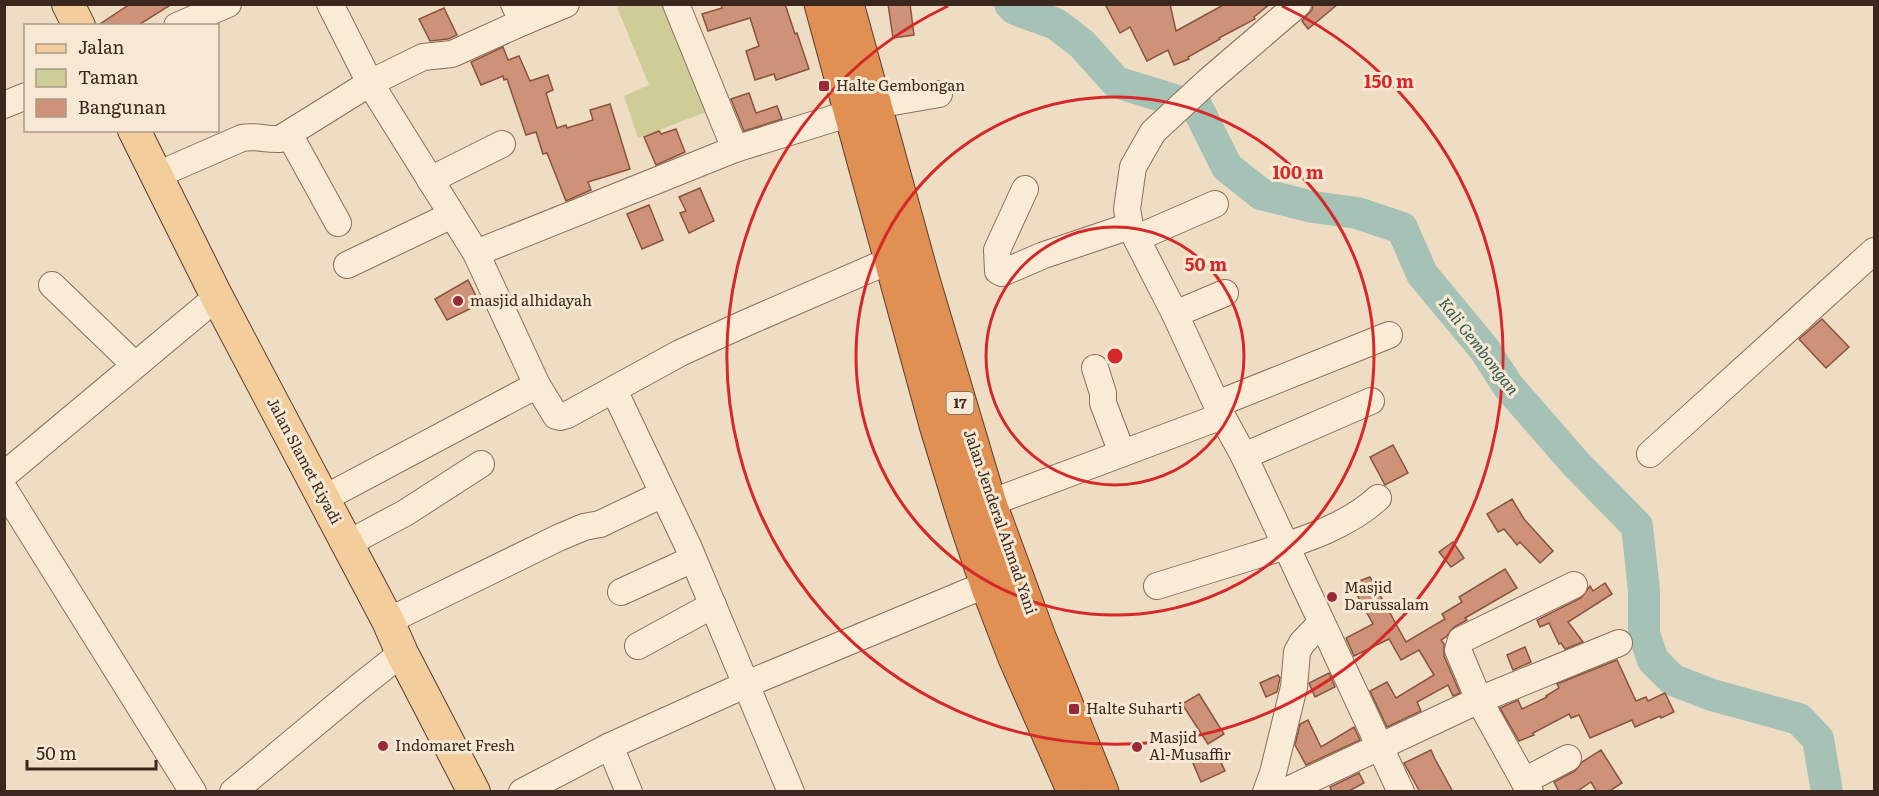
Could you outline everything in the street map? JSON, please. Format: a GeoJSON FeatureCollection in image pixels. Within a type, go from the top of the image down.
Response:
{"type":"FeatureCollection","features":[{"type":"Feature","properties":{"kind":"highway","name":"Jalan Jenderal Ahmad Yani"},"geometry":{"type":"LineString","coordinates":[[821,4],[864,109],[923,280],[976,509],[987,585],[1015,658],[1074,792]]}},
{"type":"Feature","properties":{"kind":"highway","name":"Jalan Jenderal Ahmad Yani"},"geometry":{"type":"LineString","coordinates":[[847,4],[891,260],[936,425],[976,509],[1017,574],[1039,637],[1102,792]]}},
{"type":"Feature","properties":{"kind":"main road"},"geometry":{"type":"LineString","coordinates":[[69,4],[79,24]]}},
{"type":"Feature","properties":{"kind":"main road","name":"Jalan Slamet Riyadi"},"geometry":{"type":"LineString","coordinates":[[135,132],[217,297],[388,621],[402,653],[474,792]]}},
{"type":"Feature","properties":{"kind":"street"},"geometry":{"type":"LineString","coordinates":[[182,24],[228,4]]}},
{"type":"Feature","properties":{"kind":"street"},"geometry":{"type":"LineString","coordinates":[[330,4],[370,83],[476,253],[537,385],[553,412],[560,417],[709,340],[891,260]]}},
{"type":"Feature","properties":{"kind":"street"},"geometry":{"type":"LineString","coordinates":[[157,175],[242,138],[253,135],[269,140],[280,139],[370,83],[423,57],[452,54],[519,13],[566,4]]}},
{"type":"Feature","properties":{"kind":"street"},"geometry":{"type":"LineString","coordinates":[[676,4],[735,149]]}},
{"type":"Feature","properties":{"kind":"street"},"geometry":{"type":"LineString","coordinates":[[1298,4],[1153,132],[1133,167],[1126,209],[1134,232],[1244,456],[1401,792]]}},
{"type":"Feature","properties":{"kind":"street"},"geometry":{"type":"LineString","coordinates":[[476,253],[735,149],[864,109],[939,94]]}},
{"type":"Feature","properties":{"kind":"street"},"geometry":{"type":"LineString","coordinates":[[4,105],[24,97]]}},
{"type":"Feature","properties":{"kind":"street"},"geometry":{"type":"LineString","coordinates":[[290,134],[338,223]]}},
{"type":"Feature","properties":{"kind":"street"},"geometry":{"type":"LineString","coordinates":[[430,180],[502,144]]}},
{"type":"Feature","properties":{"kind":"street"},"geometry":{"type":"LineString","coordinates":[[1025,189],[997,250],[998,271],[1002,273],[1044,255],[1134,232],[1215,204]]}},
{"type":"Feature","properties":{"kind":"street"},"geometry":{"type":"LineString","coordinates":[[347,265],[452,215]]}},
{"type":"Feature","properties":{"kind":"street"},"geometry":{"type":"LineString","coordinates":[[1650,454],[1875,251]]}},
{"type":"Feature","properties":{"kind":"street"},"geometry":{"type":"LineString","coordinates":[[52,285],[135,365]]}},
{"type":"Feature","properties":{"kind":"street"},"geometry":{"type":"LineString","coordinates":[[1175,314],[1225,293]]}},
{"type":"Feature","properties":{"kind":"street"},"geometry":{"type":"LineString","coordinates":[[4,475],[217,297]]}},
{"type":"Feature","properties":{"kind":"street"},"geometry":{"type":"LineString","coordinates":[[976,509],[1122,453],[1389,335]]}},
{"type":"Feature","properties":{"kind":"street"},"geometry":{"type":"LineString","coordinates":[[1095,368],[1103,393],[1103,403],[1122,453]]}},
{"type":"Feature","properties":{"kind":"street"},"geometry":{"type":"LineString","coordinates":[[323,499],[537,385]]}},
{"type":"Feature","properties":{"kind":"street"},"geometry":{"type":"LineString","coordinates":[[614,390],[693,559],[791,792]]}},
{"type":"Feature","properties":{"kind":"street"},"geometry":{"type":"LineString","coordinates":[[1244,456],[1371,401]]}},
{"type":"Feature","properties":{"kind":"street"},"geometry":{"type":"LineString","coordinates":[[347,544],[405,513],[481,464]]}},
{"type":"Feature","properties":{"kind":"street"},"geometry":{"type":"LineString","coordinates":[[4,489],[193,792]]}},
{"type":"Feature","properties":{"kind":"street"},"geometry":{"type":"LineString","coordinates":[[388,621],[558,538],[584,527],[597,525],[663,494]]}},
{"type":"Feature","properties":{"kind":"street"},"geometry":{"type":"LineString","coordinates":[[1157,586],[1285,546],[1354,517],[1378,498]]}},
{"type":"Feature","properties":{"kind":"street"},"geometry":{"type":"LineString","coordinates":[[621,592],[693,559]]}},
{"type":"Feature","properties":{"kind":"street"},"geometry":{"type":"LineString","coordinates":[[522,792],[610,746],[747,684],[1017,574]]}},
{"type":"Feature","properties":{"kind":"street"},"geometry":{"type":"LineString","coordinates":[[1568,758],[1527,786],[1479,700],[1458,650],[1461,640],[1574,585]]}},
{"type":"Feature","properties":{"kind":"street"},"geometry":{"type":"LineString","coordinates":[[638,646],[713,605]]}},
{"type":"Feature","properties":{"kind":"street"},"geometry":{"type":"LineString","coordinates":[[1279,787],[1297,652],[1302,643],[1321,623]]}},
{"type":"Feature","properties":{"kind":"street"},"geometry":{"type":"LineString","coordinates":[[1279,787],[1380,747],[1479,700],[1619,643]]}},
{"type":"Feature","properties":{"kind":"street"},"geometry":{"type":"LineString","coordinates":[[233,792],[402,653]]}},
{"type":"Feature","properties":{"kind":"street"},"geometry":{"type":"LineString","coordinates":[[610,746],[629,792]]}},
{"type":"Feature","properties":{"kind":"green space"},"geometry":{"type":"Polygon","coordinates":[[[623,4],[673,5],[714,109],[638,138],[624,96],[649,85],[617,7],[623,4]]]}},
{"type":"Feature","properties":{"kind":"building"},"geometry":{"type":"Polygon","coordinates":[[[130,4],[172,4],[140,24],[100,24],[130,4]]]}},
{"type":"Feature","properties":{"kind":"building"},"geometry":{"type":"Polygon","coordinates":[[[721,4],[785,4],[809,69],[776,80],[774,74],[755,80],[746,51],[759,46],[750,18],[708,31],[702,14],[722,8],[721,4]]]}},
{"type":"Feature","properties":{"kind":"building"},"geometry":{"type":"Polygon","coordinates":[[[888,4],[910,4],[914,35],[893,38],[888,4]]]}},
{"type":"Feature","properties":{"kind":"building"},"geometry":{"type":"Polygon","coordinates":[[[1105,4],[1170,4],[1176,31],[1225,4],[1270,4],[1254,17],[1255,19],[1219,38],[1188,57],[1189,59],[1174,65],[1168,50],[1147,61],[1130,27],[1120,33],[1105,4]]]}},
{"type":"Feature","properties":{"kind":"building"},"geometry":{"type":"Polygon","coordinates":[[[1313,4],[1338,4],[1308,29],[1302,21],[1312,10],[1313,4]]]}},
{"type":"Feature","properties":{"kind":"building"},"geometry":{"type":"Polygon","coordinates":[[[444,8],[457,35],[448,39],[430,41],[419,19],[444,8]]]}},
{"type":"Feature","properties":{"kind":"building"},"geometry":{"type":"Polygon","coordinates":[[[503,47],[508,60],[519,56],[530,81],[548,75],[553,90],[546,93],[557,128],[566,125],[567,128],[593,120],[590,110],[610,104],[630,169],[588,182],[591,190],[566,201],[547,153],[543,154],[536,132],[526,135],[507,79],[504,80],[503,76],[481,85],[471,62],[503,47]]]}},
{"type":"Feature","properties":{"kind":"building"},"geometry":{"type":"Polygon","coordinates":[[[749,93],[756,113],[777,106],[782,119],[744,131],[731,99],[749,93]]]}},
{"type":"Feature","properties":{"kind":"building"},"geometry":{"type":"Polygon","coordinates":[[[676,129],[685,152],[656,165],[644,137],[659,131],[661,134],[676,129]]]}},
{"type":"Feature","properties":{"kind":"building"},"geometry":{"type":"Polygon","coordinates":[[[700,188],[714,221],[689,233],[680,213],[686,211],[679,197],[700,188]]]}},
{"type":"Feature","properties":{"kind":"building"},"geometry":{"type":"Polygon","coordinates":[[[649,205],[663,240],[642,249],[627,214],[649,205]]]}},
{"type":"Feature","properties":{"kind":"building","name":"masjid alhidayah"},"geometry":{"type":"Polygon","coordinates":[[[468,280],[480,304],[447,320],[435,299],[468,280]]]}},
{"type":"Feature","properties":{"kind":"building"},"geometry":{"type":"Polygon","coordinates":[[[1822,319],[1849,347],[1826,368],[1799,339],[1822,319]]]}},
{"type":"Feature","properties":{"kind":"building"},"geometry":{"type":"Polygon","coordinates":[[[1393,445],[1408,473],[1385,485],[1370,457],[1393,445]]]}},
{"type":"Feature","properties":{"kind":"building"},"geometry":{"type":"Polygon","coordinates":[[[1512,499],[1524,519],[1553,551],[1540,563],[1520,542],[1517,545],[1504,529],[1498,532],[1487,514],[1512,499]]]}},
{"type":"Feature","properties":{"kind":"building"},"geometry":{"type":"Polygon","coordinates":[[[1453,542],[1464,558],[1451,567],[1439,552],[1453,542]]]}},
{"type":"Feature","properties":{"kind":"building"},"geometry":{"type":"Polygon","coordinates":[[[1505,569],[1517,588],[1465,618],[1467,620],[1454,627],[1441,640],[1444,644],[1444,656],[1460,693],[1453,696],[1448,685],[1417,702],[1421,711],[1387,727],[1370,691],[1387,682],[1396,698],[1434,675],[1419,650],[1401,660],[1389,639],[1354,656],[1346,638],[1373,624],[1351,584],[1370,577],[1406,642],[1445,619],[1442,614],[1462,602],[1459,597],[1505,569]]]}},
{"type":"Feature","properties":{"kind":"building"},"geometry":{"type":"Polygon","coordinates":[[[1605,583],[1612,594],[1568,622],[1583,642],[1565,649],[1561,643],[1559,644],[1549,623],[1540,627],[1537,620],[1581,598],[1590,586],[1593,591],[1605,583]]]}},
{"type":"Feature","properties":{"kind":"building"},"geometry":{"type":"Polygon","coordinates":[[[1525,647],[1531,662],[1513,670],[1507,655],[1525,647]]]}},
{"type":"Feature","properties":{"kind":"building"},"geometry":{"type":"Polygon","coordinates":[[[1617,660],[1636,701],[1646,697],[1648,701],[1665,693],[1674,712],[1635,727],[1632,720],[1590,738],[1579,715],[1571,718],[1569,714],[1533,733],[1534,735],[1519,741],[1500,708],[1518,700],[1522,709],[1547,697],[1559,688],[1557,684],[1617,660]]]}},
{"type":"Feature","properties":{"kind":"building"},"geometry":{"type":"Polygon","coordinates":[[[1329,673],[1335,687],[1315,697],[1309,683],[1329,673]]]}},
{"type":"Feature","properties":{"kind":"building"},"geometry":{"type":"Polygon","coordinates":[[[1278,675],[1280,678],[1277,692],[1266,697],[1260,683],[1278,675]]]}},
{"type":"Feature","properties":{"kind":"building"},"geometry":{"type":"Polygon","coordinates":[[[1199,694],[1224,734],[1208,744],[1182,704],[1199,694]]]}},
{"type":"Feature","properties":{"kind":"building"},"geometry":{"type":"Polygon","coordinates":[[[1308,720],[1321,747],[1354,727],[1360,740],[1306,765],[1295,745],[1300,724],[1308,720]]]}},
{"type":"Feature","properties":{"kind":"building"},"geometry":{"type":"Polygon","coordinates":[[[1431,750],[1453,792],[1420,792],[1404,763],[1431,750]]]}},
{"type":"Feature","properties":{"kind":"building"},"geometry":{"type":"Polygon","coordinates":[[[1601,750],[1622,783],[1608,792],[1597,792],[1591,782],[1576,792],[1559,792],[1554,782],[1575,771],[1582,762],[1601,750]]]}},
{"type":"Feature","properties":{"kind":"building"},"geometry":{"type":"Polygon","coordinates":[[[1216,752],[1225,771],[1201,782],[1193,763],[1216,752]]]}},
{"type":"Feature","properties":{"kind":"building"},"geometry":{"type":"Polygon","coordinates":[[[1359,773],[1364,783],[1347,792],[1332,792],[1330,787],[1359,773]]]}},
{"type":"Feature","properties":{"kind":"waterway","name":"Kali Gembongan"},"geometry":{"type":"LineString","coordinates":[[1010,4],[1015,9],[1056,24],[1082,44],[1116,82],[1197,107],[1227,167],[1261,194],[1313,207],[1357,213],[1402,228],[1422,274],[1485,350],[1508,386],[1576,464],[1637,526],[1644,591],[1644,634],[1653,660],[1673,680],[1712,695],[1799,719],[1818,739],[1827,792]]}},
{"type":"Feature","properties":{"kind":"place","name":"Halte Gembongan"},"geometry":{"type":"Point","coordinates":[824,86]}},
{"type":"Feature","properties":{"kind":"place","name":"masjid alhidayah"},"geometry":{"type":"Point","coordinates":[458,301]}},
{"type":"Feature","properties":{"kind":"place","name":"Masjid Darussalam"},"geometry":{"type":"Point","coordinates":[1332,597]}},
{"type":"Feature","properties":{"kind":"place","name":"Halte Suharti"},"geometry":{"type":"Point","coordinates":[1074,709]}},
{"type":"Feature","properties":{"kind":"place","name":"Indomaret Fresh"},"geometry":{"type":"Point","coordinates":[383,746]}},
{"type":"Feature","properties":{"kind":"place","name":"Masjid Al-Musaffir"},"geometry":{"type":"Point","coordinates":[1137,747]}}]}
